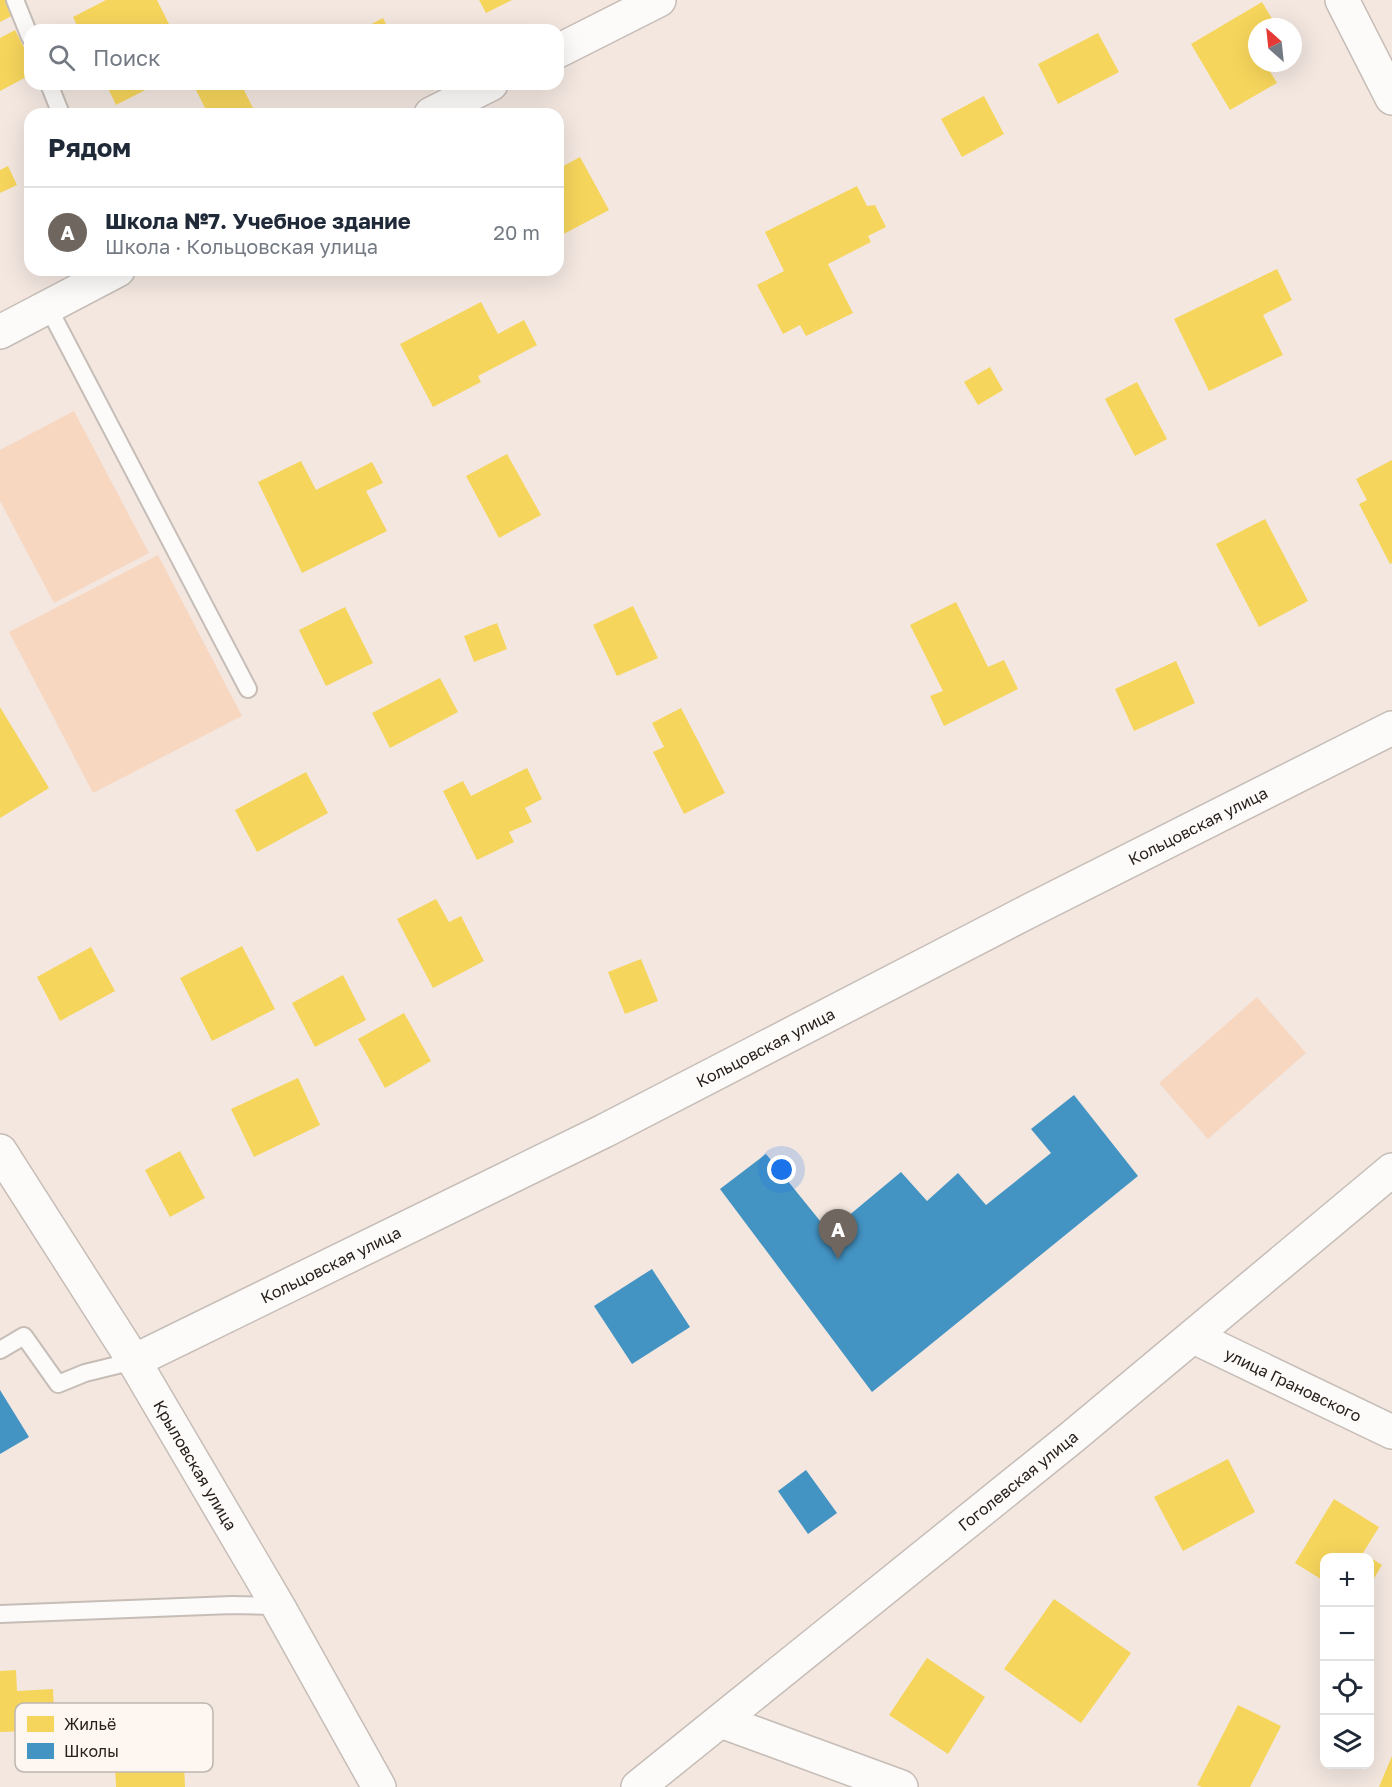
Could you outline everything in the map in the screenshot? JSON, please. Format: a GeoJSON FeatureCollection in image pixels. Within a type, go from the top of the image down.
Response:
{"type":"FeatureCollection","features":[{"type":"Feature","properties":{"kind":"street"},"geometry":{"type":"LineString","coordinates":[[564,48],[659,0]]}},
{"type":"Feature","properties":{"kind":"street"},"geometry":{"type":"LineString","coordinates":[[1342,0],[1392,98]]}},
{"type":"Feature","properties":{"kind":"street"},"geometry":{"type":"LineString","coordinates":[[442,108],[479,90]]}},
{"type":"Feature","properties":{"kind":"street"},"geometry":{"type":"LineString","coordinates":[[0,332],[107,276]]}},
{"type":"Feature","properties":{"kind":"street","name":"Кольцовская улица"},"geometry":{"type":"LineString","coordinates":[[134,1360],[604,1131],[1029,911],[1392,728]]}},
{"type":"Feature","properties":{"kind":"street","name":"Крыловская улица"},"geometry":{"type":"LineString","coordinates":[[0,1151],[134,1360],[278,1606],[379,1787]]}},
{"type":"Feature","properties":{"kind":"street","name":"Гоголевская улица"},"geometry":{"type":"LineString","coordinates":[[638,1787],[1194,1337],[1392,1170]]}},
{"type":"Feature","properties":{"kind":"street","name":"улица Грановского"},"geometry":{"type":"LineString","coordinates":[[1194,1337],[1392,1432]]}},
{"type":"Feature","properties":{"kind":"street"},"geometry":{"type":"LineString","coordinates":[[722,1721],[901,1787]]}},
{"type":"Feature","properties":{"kind":"lane"},"geometry":{"type":"LineString","coordinates":[[15,0],[25,24]]}},
{"type":"Feature","properties":{"kind":"lane"},"geometry":{"type":"LineString","coordinates":[[51,90],[59,108]]}},
{"type":"Feature","properties":{"kind":"lane"},"geometry":{"type":"LineString","coordinates":[[48,307],[248,689]]}},
{"type":"Feature","properties":{"kind":"lane"},"geometry":{"type":"LineString","coordinates":[[0,1350],[24,1336],[58,1384],[85,1373],[134,1360]]}},
{"type":"Feature","properties":{"kind":"lane"},"geometry":{"type":"LineString","coordinates":[[0,1614],[232,1605],[278,1606]]}},
{"type":"Feature","properties":{"kind":"shaded area"},"geometry":{"type":"Polygon","coordinates":[[[74,411],[149,553],[54,603],[0,501],[0,450],[74,411]]]}},
{"type":"Feature","properties":{"kind":"shaded area"},"geometry":{"type":"Polygon","coordinates":[[[158,555],[242,716],[93,793],[9,632],[158,555]]]}},
{"type":"Feature","properties":{"kind":"shaded area"},"geometry":{"type":"Polygon","coordinates":[[[1257,997],[1306,1053],[1208,1139],[1159,1083],[1257,997]]]}},
{"type":"Feature","properties":{"kind":"building: Жильё"},"geometry":{"type":"Polygon","coordinates":[[[0,0],[13,0],[19,12],[0,22],[0,0]]]}},
{"type":"Feature","properties":{"kind":"building: Жильё"},"geometry":{"type":"Polygon","coordinates":[[[106,0],[157,0],[169,24],[76,24],[73,17],[106,0]]]}},
{"type":"Feature","properties":{"kind":"building: Жильё"},"geometry":{"type":"Polygon","coordinates":[[[479,0],[512,0],[486,13],[479,0]]]}},
{"type":"Feature","properties":{"kind":"building: Жильё"},"geometry":{"type":"Polygon","coordinates":[[[1262,2],[1272,18],[1248,18],[1248,72],[1270,72],[1277,83],[1230,110],[1191,44],[1262,2]]]}},
{"type":"Feature","properties":{"kind":"building: Жильё"},"geometry":{"type":"Polygon","coordinates":[[[383,18],[386,24],[372,24],[383,18]]]}},
{"type":"Feature","properties":{"kind":"building: Жильё"},"geometry":{"type":"Polygon","coordinates":[[[15,30],[24,47],[24,78],[0,91],[0,38],[15,30]]]}},
{"type":"Feature","properties":{"kind":"building: Жильё"},"geometry":{"type":"Polygon","coordinates":[[[1098,33],[1119,72],[1058,104],[1038,64],[1098,33]]]}},
{"type":"Feature","properties":{"kind":"building: Жильё"},"geometry":{"type":"Polygon","coordinates":[[[109,90],[145,90],[116,105],[109,90]]]}},
{"type":"Feature","properties":{"kind":"building: Жильё"},"geometry":{"type":"Polygon","coordinates":[[[196,90],[244,90],[253,108],[205,108],[196,90]]]}},
{"type":"Feature","properties":{"kind":"building: Жильё"},"geometry":{"type":"Polygon","coordinates":[[[984,96],[1004,134],[962,157],[941,119],[984,96]]]}},
{"type":"Feature","properties":{"kind":"building: Жильё"},"geometry":{"type":"Polygon","coordinates":[[[580,157],[609,210],[564,234],[564,166],[580,157]]]}},
{"type":"Feature","properties":{"kind":"building: Жильё"},"geometry":{"type":"Polygon","coordinates":[[[8,166],[17,185],[0,193],[0,170],[8,166]]]}},
{"type":"Feature","properties":{"kind":"building: Жильё"},"geometry":{"type":"Polygon","coordinates":[[[857,186],[867,206],[875,205],[886,227],[868,236],[871,242],[828,264],[853,313],[806,336],[800,325],[783,334],[757,285],[784,271],[765,232],[857,186]]]}},
{"type":"Feature","properties":{"kind":"building: Жильё"},"geometry":{"type":"Polygon","coordinates":[[[1277,269],[1292,300],[1263,315],[1283,355],[1209,391],[1174,319],[1277,269]]]}},
{"type":"Feature","properties":{"kind":"building: Жильё"},"geometry":{"type":"Polygon","coordinates":[[[481,302],[498,334],[524,320],[537,345],[478,376],[481,382],[433,407],[400,344],[481,302]]]}},
{"type":"Feature","properties":{"kind":"building: Жильё"},"geometry":{"type":"Polygon","coordinates":[[[990,367],[1003,390],[978,405],[964,382],[990,367]]]}},
{"type":"Feature","properties":{"kind":"building: Жильё"},"geometry":{"type":"Polygon","coordinates":[[[1137,382],[1167,439],[1135,456],[1105,399],[1137,382]]]}},
{"type":"Feature","properties":{"kind":"building: Жильё"},"geometry":{"type":"Polygon","coordinates":[[[507,454],[541,515],[499,538],[466,476],[507,454]]]}},
{"type":"Feature","properties":{"kind":"building: Жильё"},"geometry":{"type":"Polygon","coordinates":[[[1392,460],[1392,563],[1390,564],[1359,504],[1367,500],[1356,479],[1392,460]]]}},
{"type":"Feature","properties":{"kind":"building: Жильё"},"geometry":{"type":"Polygon","coordinates":[[[301,461],[316,490],[372,462],[383,483],[366,491],[387,531],[302,573],[258,482],[301,461]]]}},
{"type":"Feature","properties":{"kind":"building: Жильё"},"geometry":{"type":"Polygon","coordinates":[[[1265,519],[1308,601],[1259,627],[1216,544],[1265,519]]]}},
{"type":"Feature","properties":{"kind":"building: Жильё"},"geometry":{"type":"Polygon","coordinates":[[[956,602],[988,667],[1004,660],[1018,689],[944,726],[930,696],[943,691],[910,625],[956,602]]]}},
{"type":"Feature","properties":{"kind":"building: Жильё"},"geometry":{"type":"Polygon","coordinates":[[[633,606],[658,658],[617,676],[593,625],[633,606]]]}},
{"type":"Feature","properties":{"kind":"building: Жильё"},"geometry":{"type":"Polygon","coordinates":[[[345,607],[373,663],[326,686],[299,630],[345,607]]]}},
{"type":"Feature","properties":{"kind":"building: Жильё"},"geometry":{"type":"Polygon","coordinates":[[[497,623],[507,649],[474,662],[464,636],[497,623]]]}},
{"type":"Feature","properties":{"kind":"building: Жильё"},"geometry":{"type":"Polygon","coordinates":[[[1176,661],[1195,703],[1134,731],[1115,689],[1176,661]]]}},
{"type":"Feature","properties":{"kind":"building: Жильё"},"geometry":{"type":"Polygon","coordinates":[[[440,678],[458,712],[390,748],[372,713],[440,678]]]}},
{"type":"Feature","properties":{"kind":"building: Жильё"},"geometry":{"type":"Polygon","coordinates":[[[0,707],[49,788],[0,818],[0,707]]]}},
{"type":"Feature","properties":{"kind":"building: Жильё"},"geometry":{"type":"Polygon","coordinates":[[[681,708],[725,793],[684,814],[653,752],[664,747],[652,723],[681,708]]]}},
{"type":"Feature","properties":{"kind":"building: Жильё"},"geometry":{"type":"Polygon","coordinates":[[[527,768],[542,799],[525,808],[532,822],[509,832],[514,842],[477,860],[443,791],[463,781],[471,796],[527,768]]]}},
{"type":"Feature","properties":{"kind":"building: Жильё"},"geometry":{"type":"Polygon","coordinates":[[[306,772],[328,813],[257,852],[235,810],[306,772]]]}},
{"type":"Feature","properties":{"kind":"building: Жильё"},"geometry":{"type":"Polygon","coordinates":[[[436,899],[449,922],[461,916],[484,961],[433,988],[397,919],[436,899]]]}},
{"type":"Feature","properties":{"kind":"building: Жильё"},"geometry":{"type":"Polygon","coordinates":[[[242,946],[275,1009],[212,1041],[180,978],[242,946]]]}},
{"type":"Feature","properties":{"kind":"building: Жильё"},"geometry":{"type":"Polygon","coordinates":[[[91,947],[115,991],[60,1021],[37,977],[91,947]]]}},
{"type":"Feature","properties":{"kind":"building: Жильё"},"geometry":{"type":"Polygon","coordinates":[[[641,959],[658,1001],[625,1014],[608,972],[641,959]]]}},
{"type":"Feature","properties":{"kind":"building: Жильё"},"geometry":{"type":"Polygon","coordinates":[[[343,975],[366,1020],[315,1047],[292,1003],[343,975]]]}},
{"type":"Feature","properties":{"kind":"building: Жильё"},"geometry":{"type":"Polygon","coordinates":[[[404,1013],[431,1061],[385,1088],[358,1039],[404,1013]]]}},
{"type":"Feature","properties":{"kind":"building: Жильё"},"geometry":{"type":"Polygon","coordinates":[[[298,1078],[320,1125],[254,1157],[231,1109],[298,1078]]]}},
{"type":"Feature","properties":{"kind":"building: Жильё"},"geometry":{"type":"Polygon","coordinates":[[[180,1151],[205,1198],[170,1217],[145,1170],[180,1151]]]}},
{"type":"Feature","properties":{"kind":"building: Жильё"},"geometry":{"type":"Polygon","coordinates":[[[1228,1459],[1255,1512],[1183,1551],[1154,1497],[1228,1459]]]}},
{"type":"Feature","properties":{"kind":"building: Жильё"},"geometry":{"type":"Polygon","coordinates":[[[1334,1499],[1379,1527],[1363,1553],[1320,1553],[1320,1579],[1295,1563],[1334,1499]]]}},
{"type":"Feature","properties":{"kind":"building: Жильё"},"geometry":{"type":"Polygon","coordinates":[[[1374,1560],[1382,1565],[1374,1578],[1374,1560]]]}},
{"type":"Feature","properties":{"kind":"building: Жильё"},"geometry":{"type":"Polygon","coordinates":[[[1054,1599],[1131,1653],[1081,1723],[1004,1669],[1054,1599]]]}},
{"type":"Feature","properties":{"kind":"building: Жильё"},"geometry":{"type":"Polygon","coordinates":[[[927,1658],[985,1697],[948,1754],[889,1715],[927,1658]]]}},
{"type":"Feature","properties":{"kind":"building: Жильё"},"geometry":{"type":"Polygon","coordinates":[[[16,1670],[17,1691],[53,1689],[54,1703],[15,1703],[15,1731],[0,1732],[0,1671],[16,1670]]]}},
{"type":"Feature","properties":{"kind":"building: Жильё"},"geometry":{"type":"Polygon","coordinates":[[[1238,1705],[1281,1726],[1250,1787],[1202,1787],[1197,1785],[1238,1705]]]}},
{"type":"Feature","properties":{"kind":"building: Жильё"},"geometry":{"type":"Polygon","coordinates":[[[1392,1756],[1392,1787],[1379,1787],[1392,1756]]]}},
{"type":"Feature","properties":{"kind":"building: Жильё"},"geometry":{"type":"Polygon","coordinates":[[[115,1772],[184,1772],[185,1787],[116,1787],[115,1772]]]}},
{"type":"Feature","properties":{"kind":"building: Школы"},"geometry":{"type":"Polygon","coordinates":[[[1074,1095],[1138,1176],[872,1392],[720,1189],[766,1154],[829,1232],[901,1172],[927,1201],[958,1173],[986,1205],[1051,1153],[1031,1129],[1074,1095]]]}},
{"type":"Feature","properties":{"kind":"building: Школы"},"geometry":{"type":"Polygon","coordinates":[[[652,1269],[690,1327],[632,1364],[594,1306],[652,1269]]]}},
{"type":"Feature","properties":{"kind":"building: Школы"},"geometry":{"type":"Polygon","coordinates":[[[0,1390],[29,1437],[0,1454],[0,1390]]]}},
{"type":"Feature","properties":{"kind":"building: Школы"},"geometry":{"type":"Polygon","coordinates":[[[806,1470],[837,1513],[808,1534],[778,1491],[806,1470]]]}},
{"type":"Feature","properties":{"kind":"place","name":"Школа №7. Учебное здание"},"geometry":{"type":"Point","coordinates":[838,1259]}}]}
